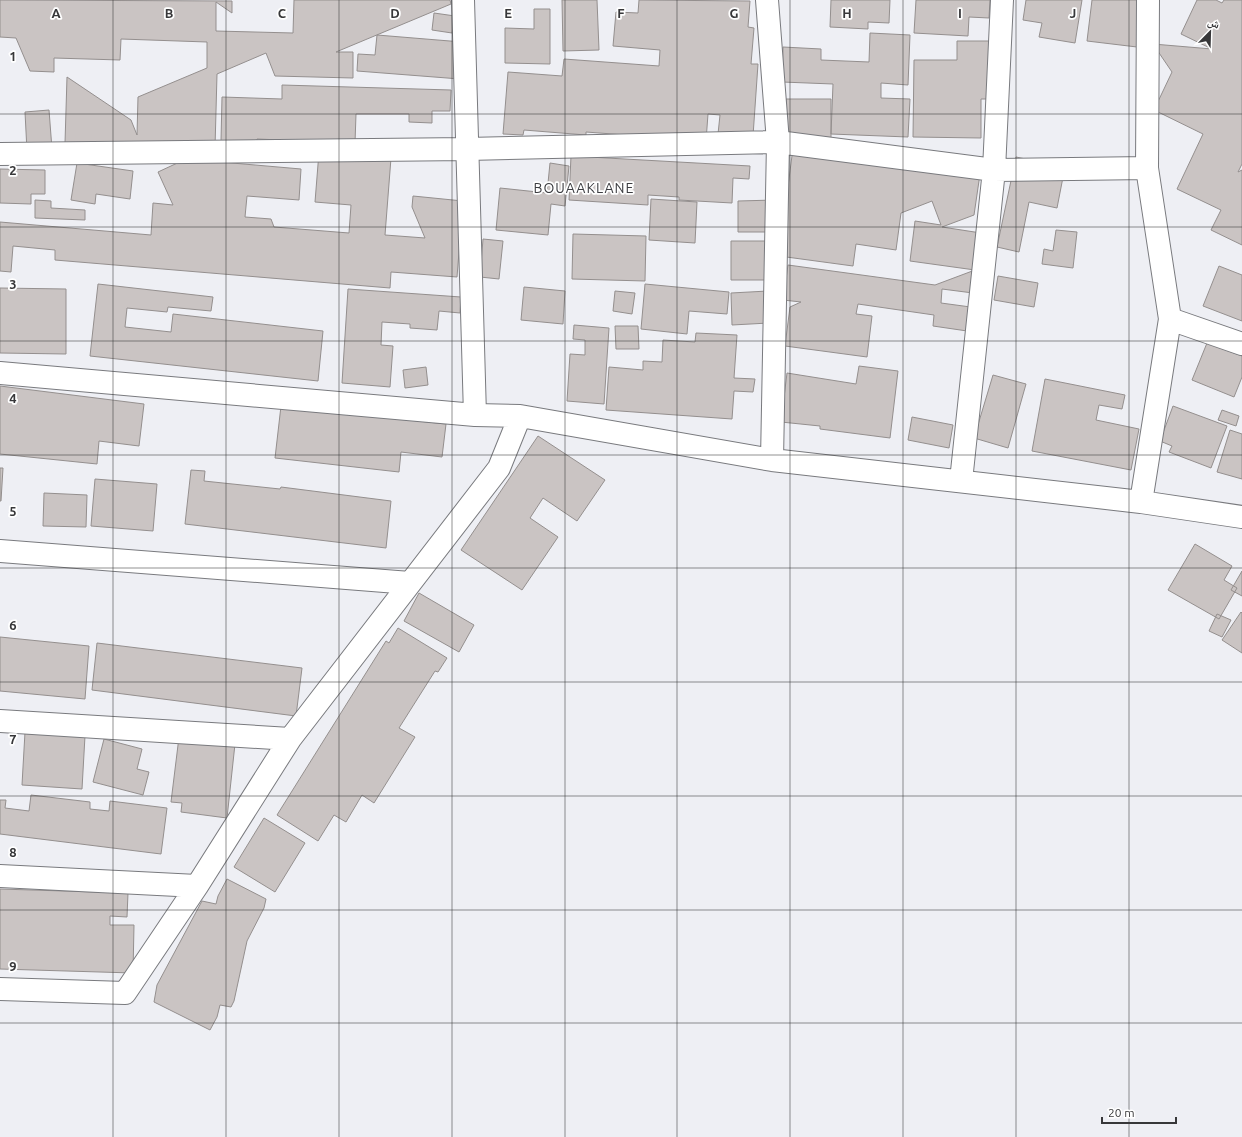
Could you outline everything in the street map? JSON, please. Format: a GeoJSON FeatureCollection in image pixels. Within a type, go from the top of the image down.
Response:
{"type":"FeatureCollection","features":[{"type":"Feature","properties":{"kind":"street"},"geometry":{"type":"LineString","coordinates":[[463,0],[475,415]]}},
{"type":"Feature","properties":{"kind":"street"},"geometry":{"type":"LineString","coordinates":[[767,0],[778,142],[772,460]]}},
{"type":"Feature","properties":{"kind":"street"},"geometry":{"type":"LineString","coordinates":[[961,481],[994,170],[1002,0]]}},
{"type":"Feature","properties":{"kind":"street"},"geometry":{"type":"LineString","coordinates":[[1141,502],[1170,318],[1147,168],[1148,0]]}},
{"type":"Feature","properties":{"kind":"street"},"geometry":{"type":"LineString","coordinates":[[0,154],[467,149],[778,142],[994,170],[1147,168]]}},
{"type":"Feature","properties":{"kind":"street"},"geometry":{"type":"LineString","coordinates":[[1170,318],[1242,344]]}},
{"type":"Feature","properties":{"kind":"street"},"geometry":{"type":"LineString","coordinates":[[0,374],[475,415],[520,416],[772,460],[1141,502],[1242,516]]}},
{"type":"Feature","properties":{"kind":"street"},"geometry":{"type":"LineString","coordinates":[[0,988],[125,993],[197,886],[290,739],[499,468],[520,416]]}},
{"type":"Feature","properties":{"kind":"street"},"geometry":{"type":"LineString","coordinates":[[0,551],[410,584]]}},
{"type":"Feature","properties":{"kind":"street"},"geometry":{"type":"LineString","coordinates":[[0,720],[290,739]]}},
{"type":"Feature","properties":{"kind":"street"},"geometry":{"type":"LineString","coordinates":[[0,876],[197,886]]}},
{"type":"Feature","properties":{"kind":"building"},"geometry":{"type":"Polygon","coordinates":[[[0,0],[232,1],[232,13],[216,2],[216,31],[293,33],[294,0],[450,0],[451,4],[336,52],[353,52],[353,78],[275,76],[266,53],[217,74],[215,148],[65,143],[67,77],[131,120],[137,135],[138,97],[207,68],[207,42],[121,39],[120,60],[54,58],[54,72],[30,71],[16,38],[0,37],[0,0]]]}},
{"type":"Feature","properties":{"kind":"building"},"geometry":{"type":"Polygon","coordinates":[[[562,0],[597,0],[599,50],[563,51],[562,0]]]}},
{"type":"Feature","properties":{"kind":"building"},"geometry":{"type":"Polygon","coordinates":[[[639,0],[750,1],[748,27],[754,28],[751,64],[758,64],[753,136],[718,134],[720,115],[708,114],[706,141],[586,132],[586,135],[524,130],[523,135],[503,134],[508,72],[562,76],[564,59],[659,66],[660,50],[613,46],[616,12],[638,13],[639,0]]]}},
{"type":"Feature","properties":{"kind":"building"},"geometry":{"type":"Polygon","coordinates":[[[831,0],[890,0],[889,23],[868,22],[868,29],[830,27],[831,0]]]}},
{"type":"Feature","properties":{"kind":"building"},"geometry":{"type":"Polygon","coordinates":[[[916,0],[990,0],[989,18],[969,17],[968,36],[914,33],[916,0]]]}},
{"type":"Feature","properties":{"kind":"building"},"geometry":{"type":"Polygon","coordinates":[[[1026,0],[1082,0],[1075,43],[1039,37],[1042,23],[1023,20],[1026,0]]]}},
{"type":"Feature","properties":{"kind":"building"},"geometry":{"type":"Polygon","coordinates":[[[1092,0],[1142,0],[1137,47],[1087,41],[1092,0]]]}},
{"type":"Feature","properties":{"kind":"building"},"geometry":{"type":"Polygon","coordinates":[[[1197,0],[1216,0],[1222,3],[1224,0],[1242,0],[1242,164],[1238,172],[1242,170],[1242,245],[1211,230],[1221,210],[1177,189],[1203,134],[1154,110],[1172,72],[1153,44],[1212,49],[1181,34],[1197,0]]]}},
{"type":"Feature","properties":{"kind":"building"},"geometry":{"type":"Polygon","coordinates":[[[534,9],[550,9],[550,64],[505,63],[505,28],[534,29],[534,9]]]}},
{"type":"Feature","properties":{"kind":"building"},"geometry":{"type":"Polygon","coordinates":[[[434,13],[455,16],[452,33],[432,30],[434,13]]]}},
{"type":"Feature","properties":{"kind":"building"},"geometry":{"type":"Polygon","coordinates":[[[870,33],[910,35],[908,85],[881,83],[881,98],[910,99],[908,137],[831,134],[833,84],[782,82],[783,47],[821,49],[821,60],[869,62],[870,33]]]}},
{"type":"Feature","properties":{"kind":"building"},"geometry":{"type":"Polygon","coordinates":[[[377,35],[462,42],[460,79],[357,71],[358,54],[375,55],[377,35]]]}},
{"type":"Feature","properties":{"kind":"building"},"geometry":{"type":"Polygon","coordinates":[[[957,41],[992,41],[992,99],[981,99],[981,138],[913,137],[914,60],[957,60],[957,41]]]}},
{"type":"Feature","properties":{"kind":"building"},"geometry":{"type":"Polygon","coordinates":[[[282,85],[451,90],[450,111],[432,111],[432,123],[409,122],[409,114],[356,114],[355,143],[257,139],[257,143],[221,141],[222,97],[282,99],[282,85]]]}},
{"type":"Feature","properties":{"kind":"building"},"geometry":{"type":"Polygon","coordinates":[[[786,99],[831,99],[831,139],[787,140],[786,99]]]}},
{"type":"Feature","properties":{"kind":"building"},"geometry":{"type":"Polygon","coordinates":[[[49,110],[52,149],[27,151],[25,112],[49,110]]]}},
{"type":"Feature","properties":{"kind":"building"},"geometry":{"type":"Polygon","coordinates":[[[793,148],[980,174],[974,215],[942,227],[981,233],[973,293],[942,289],[941,303],[978,308],[974,332],[933,326],[934,315],[858,304],[856,314],[872,316],[867,357],[785,346],[790,307],[801,302],[783,300],[788,265],[935,285],[975,270],[910,261],[915,221],[941,225],[932,201],[901,213],[896,250],[856,244],[853,266],[779,256],[793,148]]]}},
{"type":"Feature","properties":{"kind":"building"},"geometry":{"type":"Polygon","coordinates":[[[319,152],[391,158],[385,235],[425,238],[412,207],[413,196],[463,201],[457,277],[391,272],[390,288],[55,260],[55,250],[13,246],[11,272],[0,271],[0,222],[151,235],[153,203],[173,205],[158,172],[186,159],[301,169],[299,200],[247,196],[245,217],[271,219],[274,227],[349,233],[351,205],[315,202],[319,152]]]}},
{"type":"Feature","properties":{"kind":"building"},"geometry":{"type":"Polygon","coordinates":[[[571,156],[750,166],[749,179],[733,178],[732,203],[679,200],[679,197],[648,195],[648,205],[569,200],[571,156]]]}},
{"type":"Feature","properties":{"kind":"building"},"geometry":{"type":"Polygon","coordinates":[[[1016,157],[1065,167],[1057,208],[1029,202],[1019,252],[997,247],[1016,157]]]}},
{"type":"Feature","properties":{"kind":"building"},"geometry":{"type":"Polygon","coordinates":[[[77,163],[133,171],[130,199],[96,194],[95,204],[71,200],[77,163]]]}},
{"type":"Feature","properties":{"kind":"building"},"geometry":{"type":"Polygon","coordinates":[[[550,163],[569,166],[565,206],[551,204],[548,235],[496,230],[500,188],[547,193],[550,163]]]}},
{"type":"Feature","properties":{"kind":"building"},"geometry":{"type":"Polygon","coordinates":[[[0,169],[45,170],[45,194],[31,194],[31,204],[0,203],[0,169]]]}},
{"type":"Feature","properties":{"kind":"building"},"geometry":{"type":"Polygon","coordinates":[[[651,199],[697,202],[695,243],[649,240],[651,199]]]}},
{"type":"Feature","properties":{"kind":"building"},"geometry":{"type":"Polygon","coordinates":[[[35,200],[51,201],[51,208],[85,210],[85,220],[35,218],[35,200]]]}},
{"type":"Feature","properties":{"kind":"building"},"geometry":{"type":"Polygon","coordinates":[[[775,200],[775,232],[738,232],[738,201],[775,200]]]}},
{"type":"Feature","properties":{"kind":"building"},"geometry":{"type":"Polygon","coordinates":[[[1056,230],[1077,232],[1073,268],[1042,264],[1044,249],[1053,251],[1056,230]]]}},
{"type":"Feature","properties":{"kind":"building"},"geometry":{"type":"Polygon","coordinates":[[[573,234],[646,236],[645,281],[572,279],[573,234]]]}},
{"type":"Feature","properties":{"kind":"building"},"geometry":{"type":"Polygon","coordinates":[[[483,239],[503,241],[499,279],[480,277],[483,239]]]}},
{"type":"Feature","properties":{"kind":"building"},"geometry":{"type":"Polygon","coordinates":[[[731,241],[768,241],[768,280],[731,280],[731,241]]]}},
{"type":"Feature","properties":{"kind":"building"},"geometry":{"type":"Polygon","coordinates":[[[1219,266],[1242,275],[1242,321],[1203,306],[1219,266]]]}},
{"type":"Feature","properties":{"kind":"building"},"geometry":{"type":"Polygon","coordinates":[[[998,276],[1038,283],[1034,307],[994,300],[998,276]]]}},
{"type":"Feature","properties":{"kind":"building"},"geometry":{"type":"Polygon","coordinates":[[[98,284],[213,297],[211,311],[168,307],[167,312],[127,308],[125,327],[171,332],[173,314],[323,331],[318,381],[90,356],[98,284]]]}},
{"type":"Feature","properties":{"kind":"building"},"geometry":{"type":"Polygon","coordinates":[[[645,284],[729,292],[727,314],[689,311],[687,334],[641,329],[645,284]]]}},
{"type":"Feature","properties":{"kind":"building"},"geometry":{"type":"Polygon","coordinates":[[[524,287],[565,291],[563,324],[521,320],[524,287]]]}},
{"type":"Feature","properties":{"kind":"building"},"geometry":{"type":"Polygon","coordinates":[[[0,288],[66,289],[66,354],[0,353],[0,288]]]}},
{"type":"Feature","properties":{"kind":"building"},"geometry":{"type":"Polygon","coordinates":[[[348,289],[461,297],[460,313],[439,311],[437,330],[410,328],[410,324],[382,322],[381,345],[393,346],[390,387],[342,383],[348,289]]]}},
{"type":"Feature","properties":{"kind":"building"},"geometry":{"type":"Polygon","coordinates":[[[615,291],[635,293],[632,314],[613,311],[615,291]]]}},
{"type":"Feature","properties":{"kind":"building"},"geometry":{"type":"Polygon","coordinates":[[[768,291],[769,323],[732,325],[731,293],[768,291]]]}},
{"type":"Feature","properties":{"kind":"building"},"geometry":{"type":"Polygon","coordinates":[[[574,325],[609,328],[604,404],[567,401],[570,354],[585,355],[585,340],[573,339],[574,325]]]}},
{"type":"Feature","properties":{"kind":"building"},"geometry":{"type":"Polygon","coordinates":[[[615,326],[638,326],[639,349],[616,349],[615,326]]]}},
{"type":"Feature","properties":{"kind":"building"},"geometry":{"type":"Polygon","coordinates":[[[696,333],[737,335],[734,378],[755,379],[753,392],[734,391],[732,419],[606,410],[609,367],[643,370],[643,361],[662,362],[663,340],[695,342],[696,333]]]}},
{"type":"Feature","properties":{"kind":"building"},"geometry":{"type":"Polygon","coordinates":[[[1207,343],[1242,356],[1242,377],[1234,397],[1192,380],[1207,343]]]}},
{"type":"Feature","properties":{"kind":"building"},"geometry":{"type":"Polygon","coordinates":[[[859,366],[898,371],[890,438],[820,429],[820,426],[781,422],[787,373],[856,384],[859,366]]]}},
{"type":"Feature","properties":{"kind":"building"},"geometry":{"type":"Polygon","coordinates":[[[426,367],[428,385],[405,388],[403,370],[426,367]]]}},
{"type":"Feature","properties":{"kind":"building"},"geometry":{"type":"Polygon","coordinates":[[[993,375],[1026,384],[1008,448],[974,438],[993,375]]]}},
{"type":"Feature","properties":{"kind":"building"},"geometry":{"type":"Polygon","coordinates":[[[1045,379],[1125,395],[1122,409],[1099,405],[1096,420],[1139,429],[1131,470],[1032,451],[1045,379]]]}},
{"type":"Feature","properties":{"kind":"building"},"geometry":{"type":"Polygon","coordinates":[[[0,386],[144,404],[139,446],[99,441],[97,464],[0,454],[0,386]]]}},
{"type":"Feature","properties":{"kind":"building"},"geometry":{"type":"Polygon","coordinates":[[[281,406],[446,424],[442,457],[401,452],[399,472],[275,458],[281,406]]]}},
{"type":"Feature","properties":{"kind":"building"},"geometry":{"type":"Polygon","coordinates":[[[1173,406],[1227,426],[1211,468],[1169,452],[1172,446],[1160,441],[1173,406]]]}},
{"type":"Feature","properties":{"kind":"building"},"geometry":{"type":"Polygon","coordinates":[[[1222,410],[1239,416],[1236,426],[1218,420],[1222,410]]]}},
{"type":"Feature","properties":{"kind":"building"},"geometry":{"type":"Polygon","coordinates":[[[912,417],[953,425],[949,448],[908,440],[912,417]]]}},
{"type":"Feature","properties":{"kind":"building"},"geometry":{"type":"Polygon","coordinates":[[[1230,430],[1242,434],[1242,479],[1217,472],[1230,430]]]}},
{"type":"Feature","properties":{"kind":"building"},"geometry":{"type":"Polygon","coordinates":[[[538,436],[605,480],[577,521],[543,498],[530,518],[558,537],[522,590],[461,550],[538,436]]]}},
{"type":"Feature","properties":{"kind":"building"},"geometry":{"type":"Polygon","coordinates":[[[0,468],[3,468],[1,501],[0,501],[0,468]]]}},
{"type":"Feature","properties":{"kind":"building"},"geometry":{"type":"Polygon","coordinates":[[[191,470],[205,471],[204,481],[280,489],[281,487],[391,501],[386,548],[185,524],[191,470]]]}},
{"type":"Feature","properties":{"kind":"building"},"geometry":{"type":"Polygon","coordinates":[[[95,479],[157,484],[153,531],[91,526],[95,479]]]}},
{"type":"Feature","properties":{"kind":"building"},"geometry":{"type":"Polygon","coordinates":[[[44,493],[87,495],[86,527],[43,526],[44,493]]]}},
{"type":"Feature","properties":{"kind":"building"},"geometry":{"type":"Polygon","coordinates":[[[1195,544],[1232,566],[1224,580],[1237,588],[1219,619],[1168,590],[1195,544]]]}},
{"type":"Feature","properties":{"kind":"building"},"geometry":{"type":"Polygon","coordinates":[[[1242,571],[1242,596],[1231,590],[1242,571]]]}},
{"type":"Feature","properties":{"kind":"building"},"geometry":{"type":"Polygon","coordinates":[[[419,593],[474,625],[459,652],[404,621],[419,593]]]}},
{"type":"Feature","properties":{"kind":"building"},"geometry":{"type":"Polygon","coordinates":[[[1241,612],[1242,613],[1242,653],[1222,640],[1241,612]]]}},
{"type":"Feature","properties":{"kind":"building"},"geometry":{"type":"Polygon","coordinates":[[[1217,614],[1231,620],[1222,637],[1209,631],[1217,614]]]}},
{"type":"Feature","properties":{"kind":"building"},"geometry":{"type":"Polygon","coordinates":[[[398,628],[447,658],[438,672],[435,671],[399,728],[415,737],[374,803],[362,795],[346,822],[334,815],[318,841],[277,815],[386,641],[389,643],[398,628]]]}},
{"type":"Feature","properties":{"kind":"building"},"geometry":{"type":"Polygon","coordinates":[[[0,637],[89,646],[85,699],[0,691],[0,637]]]}},
{"type":"Feature","properties":{"kind":"building"},"geometry":{"type":"Polygon","coordinates":[[[97,643],[302,668],[296,716],[92,690],[97,643]]]}},
{"type":"Feature","properties":{"kind":"building"},"geometry":{"type":"Polygon","coordinates":[[[25,732],[85,736],[82,789],[22,785],[25,732]]]}},
{"type":"Feature","properties":{"kind":"building"},"geometry":{"type":"Polygon","coordinates":[[[179,737],[235,744],[227,818],[181,812],[182,803],[171,802],[179,737]]]}},
{"type":"Feature","properties":{"kind":"building"},"geometry":{"type":"Polygon","coordinates":[[[104,739],[142,749],[137,769],[149,772],[143,795],[93,782],[104,739]]]}},
{"type":"Feature","properties":{"kind":"building"},"geometry":{"type":"Polygon","coordinates":[[[31,795],[90,802],[90,809],[109,811],[110,801],[167,808],[161,854],[0,834],[0,800],[6,800],[5,808],[29,811],[31,795]]]}},
{"type":"Feature","properties":{"kind":"building"},"geometry":{"type":"Polygon","coordinates":[[[264,818],[305,843],[275,892],[234,867],[264,818]]]}},
{"type":"Feature","properties":{"kind":"building"},"geometry":{"type":"Polygon","coordinates":[[[227,879],[266,899],[264,908],[247,941],[234,1001],[231,1007],[220,1005],[217,1017],[210,1030],[154,1002],[157,985],[202,901],[216,904],[218,896],[227,879]]]}},
{"type":"Feature","properties":{"kind":"building"},"geometry":{"type":"Polygon","coordinates":[[[0,889],[128,893],[127,917],[110,916],[110,925],[134,925],[133,973],[0,969],[0,889]]]}},
{"type":"Feature","properties":{"kind":"district","name":"BOUAAKLANE"},"geometry":{"type":"Point","coordinates":[584,188]}}]}
